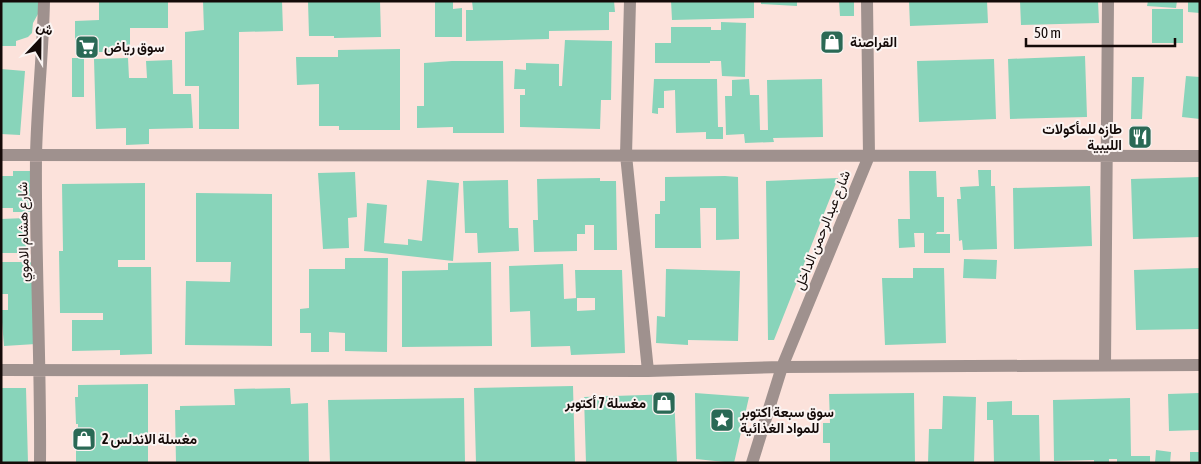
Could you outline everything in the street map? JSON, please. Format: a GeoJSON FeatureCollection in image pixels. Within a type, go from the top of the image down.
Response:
{"type":"FeatureCollection","features":[{"type":"Feature","properties":{"kind":"street","name":"شارع هشام الاموي"},"geometry":{"type":"LineString","coordinates":[[40,463],[41,370],[36,155],[44,47],[44,1]]}},
{"type":"Feature","properties":{"kind":"street"},"geometry":{"type":"LineString","coordinates":[[630,1],[626,155],[648,371]]}},
{"type":"Feature","properties":{"kind":"street","name":"شارع عبدالرحمن الداخل"},"geometry":{"type":"LineString","coordinates":[[752,463],[782,367],[869,156],[867,1]]}},
{"type":"Feature","properties":{"kind":"street"},"geometry":{"type":"LineString","coordinates":[[1106,365],[1109,156],[1108,1]]}},
{"type":"Feature","properties":{"kind":"street"},"geometry":{"type":"LineString","coordinates":[[1,155],[1200,156]]}},
{"type":"Feature","properties":{"kind":"street"},"geometry":{"type":"LineString","coordinates":[[1,370],[648,371],[782,367],[1200,365]]}},
{"type":"Feature","properties":{"kind":"building"},"geometry":{"type":"Polygon","coordinates":[[[1,1],[39,1],[38,14],[33,23],[32,33],[28,37],[16,41],[16,46],[1,46],[1,1]]]}},
{"type":"Feature","properties":{"kind":"building"},"geometry":{"type":"Polygon","coordinates":[[[99,1],[168,1],[168,28],[130,28],[130,52],[75,52],[75,21],[99,20],[99,1]]]}},
{"type":"Feature","properties":{"kind":"building"},"geometry":{"type":"Polygon","coordinates":[[[203,1],[282,1],[283,31],[239,32],[239,129],[199,129],[199,86],[185,86],[185,32],[204,30],[203,1]]]}},
{"type":"Feature","properties":{"kind":"building"},"geometry":{"type":"Polygon","coordinates":[[[308,1],[380,1],[381,37],[334,38],[334,36],[309,36],[308,1]]]}},
{"type":"Feature","properties":{"kind":"building"},"geometry":{"type":"Polygon","coordinates":[[[435,1],[453,1],[453,9],[462,8],[462,37],[435,37],[435,1]]]}},
{"type":"Feature","properties":{"kind":"building"},"geometry":{"type":"Polygon","coordinates":[[[472,1],[614,1],[615,12],[609,12],[609,30],[549,31],[549,39],[466,41],[466,10],[473,10],[472,1]]]}},
{"type":"Feature","properties":{"kind":"building"},"geometry":{"type":"Polygon","coordinates":[[[671,1],[754,1],[754,18],[672,20],[671,1]]]}},
{"type":"Feature","properties":{"kind":"building"},"geometry":{"type":"Polygon","coordinates":[[[761,1],[797,1],[797,6],[761,4],[761,1]]]}},
{"type":"Feature","properties":{"kind":"building"},"geometry":{"type":"Polygon","coordinates":[[[839,1],[854,1],[854,16],[840,16],[839,1]]]}},
{"type":"Feature","properties":{"kind":"building"},"geometry":{"type":"Polygon","coordinates":[[[909,1],[987,1],[988,23],[910,26],[909,1]]]}},
{"type":"Feature","properties":{"kind":"building"},"geometry":{"type":"Polygon","coordinates":[[[1020,1],[1098,1],[1099,23],[1021,25],[1020,1]]]}},
{"type":"Feature","properties":{"kind":"building"},"geometry":{"type":"Polygon","coordinates":[[[1148,1],[1177,1],[1176,8],[1147,6],[1148,1]]]}},
{"type":"Feature","properties":{"kind":"building"},"geometry":{"type":"Polygon","coordinates":[[[1188,1],[1200,1],[1200,13],[1188,12],[1188,1]]]}},
{"type":"Feature","properties":{"kind":"building"},"geometry":{"type":"Polygon","coordinates":[[[1152,9],[1183,9],[1183,43],[1152,43],[1152,9]]]}},
{"type":"Feature","properties":{"kind":"building"},"geometry":{"type":"Polygon","coordinates":[[[721,22],[746,23],[745,77],[722,76],[721,61],[710,61],[710,63],[655,63],[655,43],[671,43],[671,27],[711,27],[711,30],[721,30],[721,22]]]}},
{"type":"Feature","properties":{"kind":"building"},"geometry":{"type":"Polygon","coordinates":[[[565,40],[612,41],[611,100],[601,100],[600,129],[520,127],[520,95],[525,95],[525,89],[514,89],[515,69],[526,70],[526,63],[559,64],[559,86],[562,86],[565,40]]]}},
{"type":"Feature","properties":{"kind":"building"},"geometry":{"type":"Polygon","coordinates":[[[400,49],[400,130],[339,130],[339,126],[319,126],[319,84],[297,85],[296,57],[338,57],[338,50],[400,49]]]}},
{"type":"Feature","properties":{"kind":"building"},"geometry":{"type":"Polygon","coordinates":[[[1085,56],[1087,117],[1010,119],[1008,59],[1085,56]]]}},
{"type":"Feature","properties":{"kind":"building"},"geometry":{"type":"Polygon","coordinates":[[[72,58],[84,58],[84,97],[72,97],[72,58]]]}},
{"type":"Feature","properties":{"kind":"building"},"geometry":{"type":"Polygon","coordinates":[[[128,58],[129,78],[147,78],[146,61],[172,60],[173,94],[191,94],[193,128],[149,129],[149,144],[126,145],[126,128],[96,129],[94,59],[128,58]]]}},
{"type":"Feature","properties":{"kind":"building"},"geometry":{"type":"Polygon","coordinates":[[[994,59],[996,119],[919,122],[917,61],[994,59]]]}},
{"type":"Feature","properties":{"kind":"building"},"geometry":{"type":"Polygon","coordinates":[[[503,61],[504,133],[453,133],[453,127],[417,128],[417,106],[424,106],[424,63],[503,61]]]}},
{"type":"Feature","properties":{"kind":"building"},"geometry":{"type":"Polygon","coordinates":[[[1,69],[25,71],[20,135],[1,134],[1,69]]]}},
{"type":"Feature","properties":{"kind":"building"},"geometry":{"type":"Polygon","coordinates":[[[1186,76],[1200,77],[1200,119],[1182,117],[1186,76]]]}},
{"type":"Feature","properties":{"kind":"building"},"geometry":{"type":"Polygon","coordinates":[[[1132,77],[1144,77],[1142,119],[1131,119],[1132,77]]]}},
{"type":"Feature","properties":{"kind":"building"},"geometry":{"type":"Polygon","coordinates":[[[654,79],[717,79],[718,127],[723,127],[723,139],[706,139],[706,132],[676,133],[675,90],[664,91],[664,108],[658,108],[658,114],[652,113],[654,79]]]}},
{"type":"Feature","properties":{"kind":"building"},"geometry":{"type":"Polygon","coordinates":[[[749,79],[750,95],[759,95],[760,130],[768,130],[767,80],[822,79],[823,137],[773,138],[774,142],[745,143],[744,134],[726,135],[725,96],[732,96],[732,80],[749,79]]]}},
{"type":"Feature","properties":{"kind":"building"},"geometry":{"type":"Polygon","coordinates":[[[978,170],[991,170],[991,186],[995,186],[997,249],[963,250],[962,240],[959,241],[957,199],[961,199],[960,187],[979,186],[978,170]]]}},
{"type":"Feature","properties":{"kind":"building"},"geometry":{"type":"Polygon","coordinates":[[[13,171],[34,171],[35,212],[13,212],[13,208],[1,208],[1,176],[13,176],[13,171]]]}},
{"type":"Feature","properties":{"kind":"building"},"geometry":{"type":"Polygon","coordinates":[[[909,171],[936,171],[937,197],[944,197],[944,232],[937,232],[936,234],[950,234],[950,253],[924,253],[924,233],[914,233],[915,247],[899,248],[898,219],[910,219],[909,171]]]}},
{"type":"Feature","properties":{"kind":"building"},"geometry":{"type":"Polygon","coordinates":[[[355,172],[357,217],[348,218],[349,248],[323,249],[318,173],[355,172]]]}},
{"type":"Feature","properties":{"kind":"building"},"geometry":{"type":"Polygon","coordinates":[[[665,177],[738,177],[739,239],[716,240],[716,208],[700,208],[701,248],[655,248],[655,214],[660,214],[660,201],[665,201],[665,177]]]}},
{"type":"Feature","properties":{"kind":"building"},"geometry":{"type":"Polygon","coordinates":[[[1200,177],[1200,237],[1133,239],[1131,179],[1200,177]]]}},
{"type":"Feature","properties":{"kind":"building"},"geometry":{"type":"Polygon","coordinates":[[[600,178],[600,181],[616,181],[617,250],[594,250],[594,225],[585,225],[585,234],[577,234],[577,251],[534,252],[533,220],[538,220],[537,179],[600,178]]]}},
{"type":"Feature","properties":{"kind":"building"},"geometry":{"type":"Polygon","coordinates":[[[838,178],[774,340],[768,340],[766,181],[838,178]]]}},
{"type":"Feature","properties":{"kind":"building"},"geometry":{"type":"Polygon","coordinates":[[[427,180],[459,183],[453,261],[364,251],[367,203],[387,205],[384,243],[408,245],[408,239],[422,241],[427,180]]]}},
{"type":"Feature","properties":{"kind":"building"},"geometry":{"type":"Polygon","coordinates":[[[508,180],[509,228],[518,228],[519,251],[478,253],[477,233],[465,233],[463,181],[508,180]]]}},
{"type":"Feature","properties":{"kind":"building"},"geometry":{"type":"Polygon","coordinates":[[[145,183],[145,260],[118,260],[118,267],[151,267],[152,354],[120,355],[120,350],[72,351],[72,320],[103,320],[103,313],[60,313],[59,251],[63,251],[62,184],[145,183]]]}},
{"type":"Feature","properties":{"kind":"building"},"geometry":{"type":"Polygon","coordinates":[[[1090,186],[1092,246],[1014,249],[1013,188],[1090,186]]]}},
{"type":"Feature","properties":{"kind":"building"},"geometry":{"type":"Polygon","coordinates":[[[196,193],[272,194],[272,346],[185,345],[186,281],[230,282],[231,262],[196,262],[196,193]]]}},
{"type":"Feature","properties":{"kind":"building"},"geometry":{"type":"Polygon","coordinates":[[[26,218],[26,253],[1,253],[1,219],[26,218]]]}},
{"type":"Feature","properties":{"kind":"building"},"geometry":{"type":"Polygon","coordinates":[[[345,258],[388,258],[387,352],[345,351],[345,333],[329,332],[329,352],[311,352],[311,333],[300,333],[300,309],[309,308],[309,269],[345,269],[345,258]]]}},
{"type":"Feature","properties":{"kind":"building"},"geometry":{"type":"Polygon","coordinates":[[[964,259],[997,260],[996,279],[963,278],[964,259]]]}},
{"type":"Feature","properties":{"kind":"building"},"geometry":{"type":"Polygon","coordinates":[[[1,262],[36,262],[36,344],[4,346],[1,310],[8,310],[8,294],[1,294],[1,262]]]}},
{"type":"Feature","properties":{"kind":"building"},"geometry":{"type":"Polygon","coordinates":[[[491,262],[492,346],[402,347],[402,271],[448,270],[448,263],[491,262]]]}},
{"type":"Feature","properties":{"kind":"building"},"geometry":{"type":"Polygon","coordinates":[[[563,264],[564,299],[577,298],[575,270],[622,270],[625,353],[571,355],[570,346],[531,347],[530,311],[510,312],[509,266],[563,264]],[[577,298],[577,311],[595,310],[595,298],[577,298]]]}},
{"type":"Feature","properties":{"kind":"building"},"geometry":{"type":"Polygon","coordinates":[[[913,268],[944,268],[946,343],[885,345],[882,278],[913,278],[913,268]]]}},
{"type":"Feature","properties":{"kind":"building"},"geometry":{"type":"Polygon","coordinates":[[[1200,268],[1200,329],[1136,330],[1134,270],[1200,268]]]}},
{"type":"Feature","properties":{"kind":"building"},"geometry":{"type":"Polygon","coordinates":[[[666,269],[740,271],[738,341],[688,340],[688,345],[656,343],[657,316],[665,317],[666,269]]]}},
{"type":"Feature","properties":{"kind":"building"},"geometry":{"type":"Polygon","coordinates":[[[148,384],[148,463],[76,463],[76,429],[78,429],[78,424],[76,424],[75,397],[78,397],[78,385],[148,384]]]}},
{"type":"Feature","properties":{"kind":"building"},"geometry":{"type":"Polygon","coordinates":[[[573,386],[575,463],[476,463],[474,388],[573,386]]]}},
{"type":"Feature","properties":{"kind":"building"},"geometry":{"type":"Polygon","coordinates":[[[1,388],[26,388],[28,463],[1,463],[1,388]]]}},
{"type":"Feature","properties":{"kind":"building"},"geometry":{"type":"Polygon","coordinates":[[[290,388],[291,404],[308,403],[309,463],[176,463],[175,410],[180,410],[180,406],[235,405],[234,389],[290,388]]]}},
{"type":"Feature","properties":{"kind":"building"},"geometry":{"type":"Polygon","coordinates":[[[695,393],[749,397],[734,463],[696,459],[695,393]]]}},
{"type":"Feature","properties":{"kind":"building"},"geometry":{"type":"Polygon","coordinates":[[[914,393],[915,463],[830,463],[830,443],[823,443],[823,423],[830,423],[829,394],[914,393]]]}},
{"type":"Feature","properties":{"kind":"building"},"geometry":{"type":"Polygon","coordinates":[[[1200,393],[1200,430],[1169,431],[1168,394],[1200,393]]]}},
{"type":"Feature","properties":{"kind":"building"},"geometry":{"type":"Polygon","coordinates":[[[674,394],[677,463],[586,463],[584,397],[674,394]]]}},
{"type":"Feature","properties":{"kind":"building"},"geometry":{"type":"Polygon","coordinates":[[[943,396],[976,397],[974,463],[928,463],[929,429],[942,429],[943,396]]]}},
{"type":"Feature","properties":{"kind":"building"},"geometry":{"type":"Polygon","coordinates":[[[464,398],[465,463],[330,463],[328,400],[464,398]]]}},
{"type":"Feature","properties":{"kind":"building"},"geometry":{"type":"Polygon","coordinates":[[[1130,398],[1131,456],[1150,456],[1150,463],[1117,463],[1117,459],[1109,459],[1109,463],[1094,463],[1094,460],[1054,461],[1053,400],[1130,398]]]}},
{"type":"Feature","properties":{"kind":"building"},"geometry":{"type":"Polygon","coordinates":[[[1012,401],[1012,415],[1039,415],[1040,463],[994,463],[993,420],[987,420],[987,402],[1012,401]]]}},
{"type":"Feature","properties":{"kind":"building"},"geometry":{"type":"Polygon","coordinates":[[[1156,450],[1171,452],[1170,463],[1155,463],[1156,450]]]}},
{"type":"Feature","properties":{"kind":"building"},"geometry":{"type":"Polygon","coordinates":[[[1190,452],[1200,452],[1200,463],[1190,463],[1190,452]]]}},
{"type":"Feature","properties":{"kind":"place","name":"القراصنة"},"geometry":{"type":"Point","coordinates":[832,42]}},
{"type":"Feature","properties":{"kind":"place","name":"سوق رياض"},"geometry":{"type":"Point","coordinates":[87,47]}},
{"type":"Feature","properties":{"kind":"place","name":"طازه للمأكولات الليبية"},"geometry":{"type":"Point","coordinates":[1140,137]}},
{"type":"Feature","properties":{"kind":"place","name":"مغسلة 7 أكتوبر"},"geometry":{"type":"Point","coordinates":[664,403]}},
{"type":"Feature","properties":{"kind":"place","name":"سوق سبعة اكتوبر للمواد الغذائية"},"geometry":{"type":"Point","coordinates":[722,420]}},
{"type":"Feature","properties":{"kind":"place","name":"مغسلة الاندلس 2"},"geometry":{"type":"Point","coordinates":[84,439]}}]}
